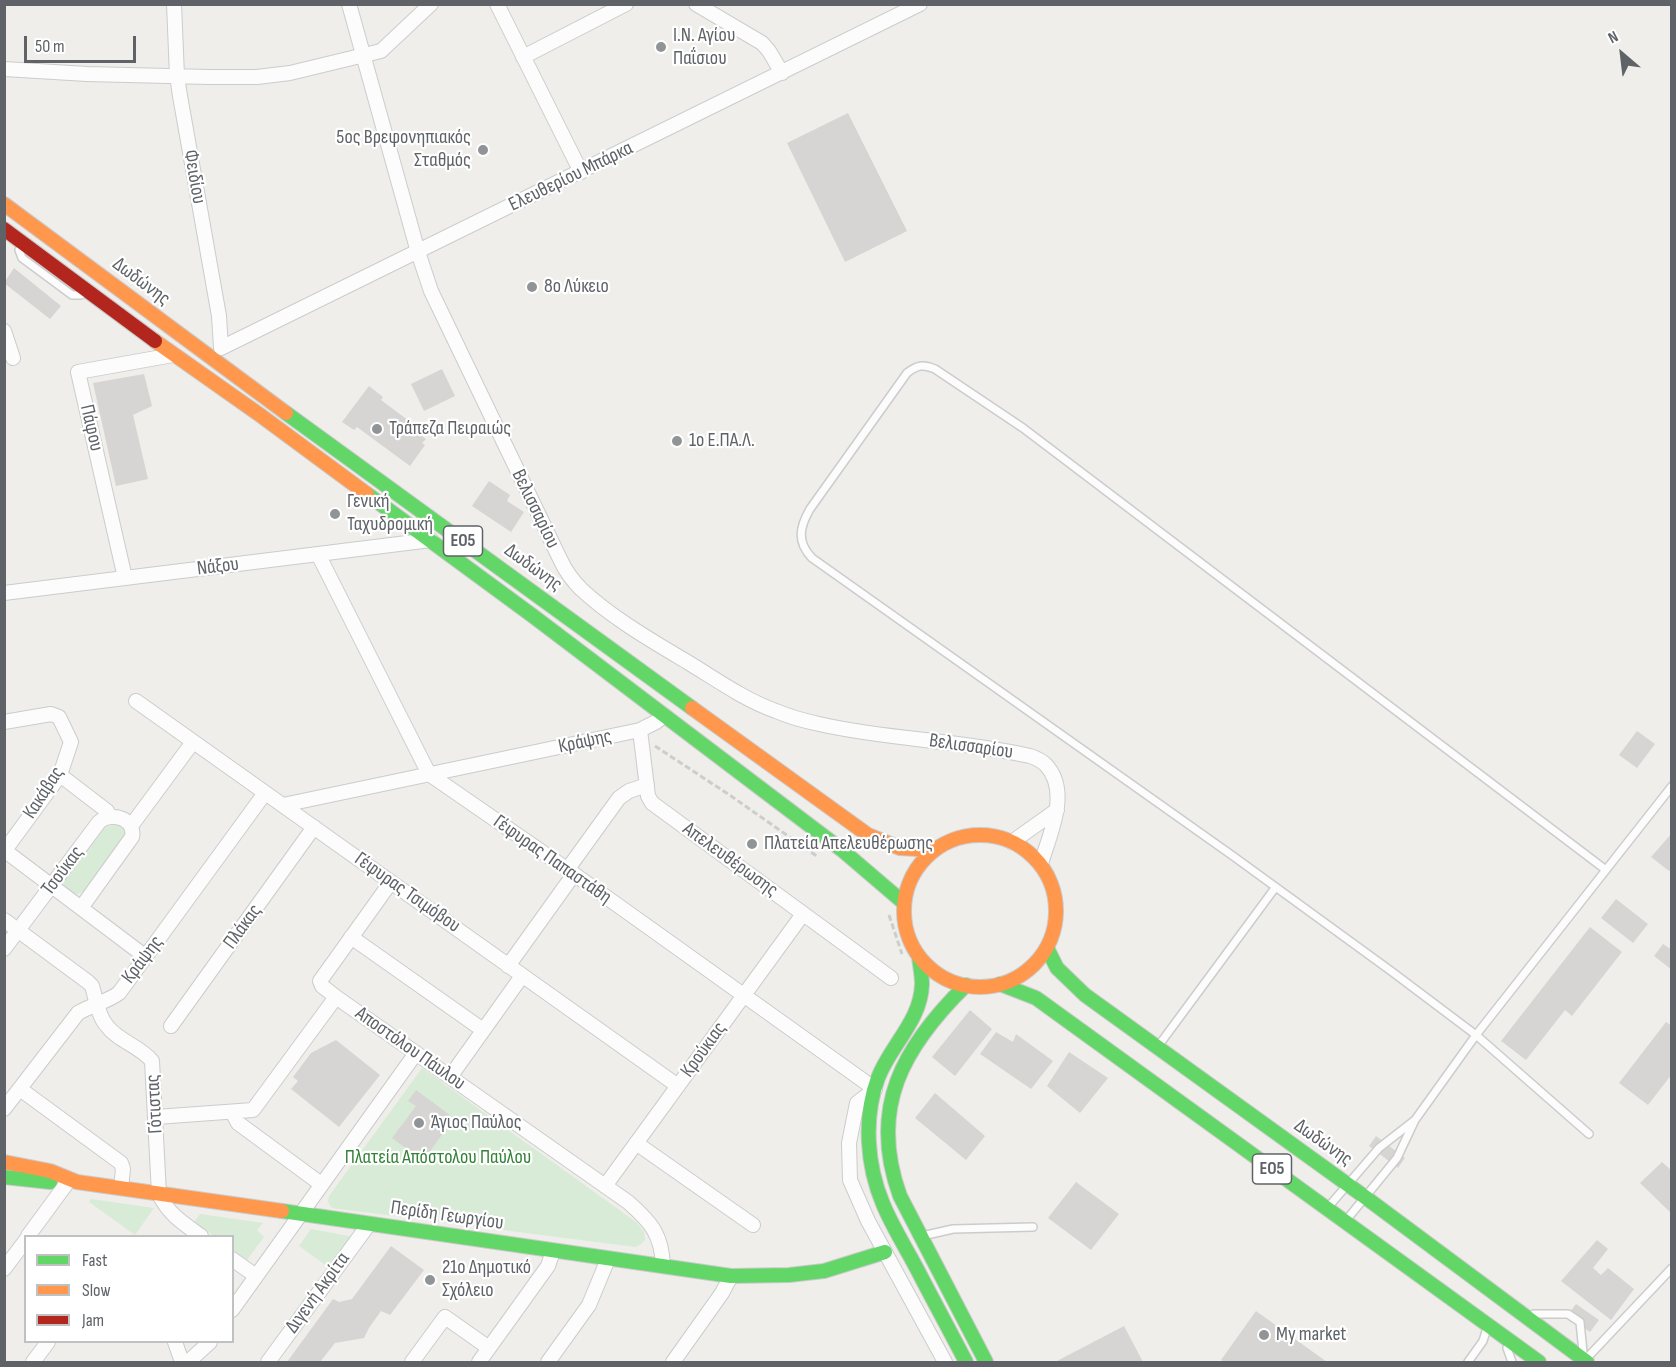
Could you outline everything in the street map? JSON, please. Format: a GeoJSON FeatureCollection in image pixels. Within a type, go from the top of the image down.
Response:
{"type":"FeatureCollection","features":[{"type":"Feature","properties":{"kind":"main road","name":"Δωδώνης"},"geometry":{"type":"LineString","coordinates":[[4,204],[219,364],[868,835],[898,849],[934,850]]}},
{"type":"Feature","properties":{"kind":"main road","name":"Δωδώνης"},"geometry":{"type":"LineString","coordinates":[[8,231],[173,354],[431,540],[842,850],[904,903]]}},
{"type":"Feature","properties":{"kind":"main road","name":"Δωδώνης"},"geometry":{"type":"LineString","coordinates":[[975,835],[990,835],[1012,842],[1030,853],[1041,864],[1054,890],[1056,920],[1047,948],[1027,970],[1000,984],[986,987],[966,986],[942,977],[919,957],[911,945],[906,930],[904,903],[914,872],[934,850],[947,842],[975,835]]}},
{"type":"Feature","properties":{"kind":"main road","name":"Δωδώνης"},"geometry":{"type":"LineString","coordinates":[[1047,948],[1064,977],[1085,995],[1365,1197],[1585,1362]]}},
{"type":"Feature","properties":{"kind":"main road"},"geometry":{"type":"LineString","coordinates":[[919,957],[922,984],[917,1011],[885,1061],[875,1089],[868,1135],[870,1157],[875,1184],[888,1215],[966,1362]]}},
{"type":"Feature","properties":{"kind":"main road","name":"Δωδώνης"},"geometry":{"type":"LineString","coordinates":[[1000,984],[1036,998],[1539,1362]]}},
{"type":"Feature","properties":{"kind":"main road"},"geometry":{"type":"LineString","coordinates":[[966,986],[936,1015],[899,1077],[889,1111],[886,1145],[891,1172],[900,1196],[986,1362]]}},
{"type":"Feature","properties":{"kind":"main road","name":"Περίδη Γεωργίου"},"geometry":{"type":"LineString","coordinates":[[4,1162],[50,1171],[72,1182],[731,1276],[789,1275],[824,1271],[885,1252]]}},
{"type":"Feature","properties":{"kind":"main road"},"geometry":{"type":"LineString","coordinates":[[4,1177],[72,1182]]}},
{"type":"Feature","properties":{"kind":"street","name":"Φειδίου"},"geometry":{"type":"LineString","coordinates":[[174,4],[177,76],[219,316],[221,348],[219,364]]}},
{"type":"Feature","properties":{"kind":"street","name":"Βελισσαρίου"},"geometry":{"type":"LineString","coordinates":[[349,4],[418,252],[435,300],[560,559],[573,580],[587,594],[669,651],[735,692],[776,711],[819,724],[1032,757],[1046,765],[1057,787],[1057,810],[1041,864]]}},
{"type":"Feature","properties":{"kind":"street"},"geometry":{"type":"LineString","coordinates":[[4,69],[177,76],[267,76],[301,71],[381,51],[431,4]]}},
{"type":"Feature","properties":{"kind":"street"},"geometry":{"type":"LineString","coordinates":[[497,4],[581,172]]}},
{"type":"Feature","properties":{"kind":"street"},"geometry":{"type":"LineString","coordinates":[[523,57],[626,4]]}},
{"type":"Feature","properties":{"kind":"street"},"geometry":{"type":"LineString","coordinates":[[696,4],[762,43],[782,73]]}},
{"type":"Feature","properties":{"kind":"street","name":"Ελευθερίου Μπάρκα"},"geometry":{"type":"LineString","coordinates":[[204,353],[221,348],[418,252],[920,4]]}},
{"type":"Feature","properties":{"kind":"street"},"geometry":{"type":"LineString","coordinates":[[4,331],[13,358]]}},
{"type":"Feature","properties":{"kind":"street","name":"Πάφου"},"geometry":{"type":"LineString","coordinates":[[125,578],[78,372],[173,354]]}},
{"type":"Feature","properties":{"kind":"street","name":"Νάξου"},"geometry":{"type":"LineString","coordinates":[[4,593],[431,540]]}},
{"type":"Feature","properties":{"kind":"street","name":"Γέφυρας Παπαστάθη"},"geometry":{"type":"LineString","coordinates":[[318,554],[429,774],[875,1089]]}},
{"type":"Feature","properties":{"kind":"street","name":"Γέφυρας Τσιμόβου"},"geometry":{"type":"LineString","coordinates":[[136,701],[678,1086]]}},
{"type":"Feature","properties":{"kind":"street","name":"Κακάβας"},"geometry":{"type":"LineString","coordinates":[[4,722],[51,714],[59,717],[71,742],[60,776],[5,850]]}},
{"type":"Feature","properties":{"kind":"street"},"geometry":{"type":"LineString","coordinates":[[640,730],[649,727],[664,716]]}},
{"type":"Feature","properties":{"kind":"street","name":"Κράψης"},"geometry":{"type":"LineString","coordinates":[[283,805],[640,730]]}},
{"type":"Feature","properties":{"kind":"street","name":"Απελευθέρωσης"},"geometry":{"type":"LineString","coordinates":[[640,730],[649,798],[653,804],[891,978]]}},
{"type":"Feature","properties":{"kind":"street","name":"Τσούκας"},"geometry":{"type":"LineString","coordinates":[[81,908],[129,843],[134,833],[131,826],[193,742]]}},
{"type":"Feature","properties":{"kind":"street"},"geometry":{"type":"LineString","coordinates":[[60,776],[107,810],[110,816],[118,817],[131,826]]}},
{"type":"Feature","properties":{"kind":"street"},"geometry":{"type":"LineString","coordinates":[[508,966],[619,798],[629,791],[647,785]]}},
{"type":"Feature","properties":{"kind":"street","name":"Κράψης"},"geometry":{"type":"LineString","coordinates":[[4,1109],[74,1018],[84,1010],[119,993],[266,793]]}},
{"type":"Feature","properties":{"kind":"street"},"geometry":{"type":"LineString","coordinates":[[1012,842],[1057,810]]}},
{"type":"Feature","properties":{"kind":"street","name":"Τσούκας"},"geometry":{"type":"LineString","coordinates":[[4,949],[99,822],[110,816]]}},
{"type":"Feature","properties":{"kind":"street","name":"Πλάκας"},"geometry":{"type":"LineString","coordinates":[[171,1026],[314,827]]}},
{"type":"Feature","properties":{"kind":"street"},"geometry":{"type":"LineString","coordinates":[[5,850],[146,957]]}},
{"type":"Feature","properties":{"kind":"street"},"geometry":{"type":"LineString","coordinates":[[156,1117],[249,1111],[255,1107],[336,997],[322,986],[320,981],[391,882]]}},
{"type":"Feature","properties":{"kind":"street","name":"Κρούκιας"},"geometry":{"type":"LineString","coordinates":[[605,1186],[803,914]]}},
{"type":"Feature","properties":{"kind":"street","name":"Γότιστας"},"geometry":{"type":"LineString","coordinates":[[4,920],[88,982],[92,986],[103,1021],[109,1029],[152,1061],[159,1194]]}},
{"type":"Feature","properties":{"kind":"street"},"geometry":{"type":"LineString","coordinates":[[351,937],[483,1030]]}},
{"type":"Feature","properties":{"kind":"street"},"geometry":{"type":"LineString","coordinates":[[450,1077],[522,976]]}},
{"type":"Feature","properties":{"kind":"street","name":"Αποστόλου Πάυλου"},"geometry":{"type":"LineString","coordinates":[[336,997],[638,1211],[654,1229],[662,1246],[663,1266]]}},
{"type":"Feature","properties":{"kind":"street"},"geometry":{"type":"LineString","coordinates":[[234,1307],[416,1053]]}},
{"type":"Feature","properties":{"kind":"street"},"geometry":{"type":"LineString","coordinates":[[20,1089],[119,1162],[123,1169],[121,1188]]}},
{"type":"Feature","properties":{"kind":"street"},"geometry":{"type":"LineString","coordinates":[[875,1089],[857,1103],[849,1143],[850,1180],[859,1204],[945,1362]]}},
{"type":"Feature","properties":{"kind":"street"},"geometry":{"type":"LineString","coordinates":[[232,1112],[238,1123],[321,1184]]}},
{"type":"Feature","properties":{"kind":"street"},"geometry":{"type":"LineString","coordinates":[[636,1143],[753,1226]]}},
{"type":"Feature","properties":{"kind":"street"},"geometry":{"type":"LineString","coordinates":[[30,1235],[72,1182]]}},
{"type":"Feature","properties":{"kind":"street"},"geometry":{"type":"LineString","coordinates":[[159,1194],[173,1216],[200,1235]]}},
{"type":"Feature","properties":{"kind":"street","name":"Διγενή Ακρίτα"},"geometry":{"type":"LineString","coordinates":[[268,1362],[369,1224]]}},
{"type":"Feature","properties":{"kind":"street"},"geometry":{"type":"LineString","coordinates":[[4,1269],[24,1242]]}},
{"type":"Feature","properties":{"kind":"street"},"geometry":{"type":"LineString","coordinates":[[479,1362],[548,1266],[553,1251]]}},
{"type":"Feature","properties":{"kind":"street"},"geometry":{"type":"LineString","coordinates":[[548,1362],[589,1305],[608,1258]]}},
{"type":"Feature","properties":{"kind":"street"},"geometry":{"type":"LineString","coordinates":[[234,1260],[256,1276]]}},
{"type":"Feature","properties":{"kind":"street"},"geometry":{"type":"LineString","coordinates":[[673,1362],[722,1293],[731,1276]]}},
{"type":"Feature","properties":{"kind":"street"},"geometry":{"type":"LineString","coordinates":[[412,1362],[445,1317],[489,1348]]}},
{"type":"Feature","properties":{"kind":"street"},"geometry":{"type":"LineString","coordinates":[[33,1362],[47,1343]]}},
{"type":"Feature","properties":{"kind":"street"},"geometry":{"type":"LineString","coordinates":[[176,1343],[182,1362]]}},
{"type":"Feature","properties":{"kind":"street"},"geometry":{"type":"LineString","coordinates":[[188,1362],[208,1343]]}},
{"type":"Feature","properties":{"kind":"lane"},"geometry":{"type":"LineString","coordinates":[[1589,1134],[1476,1035],[1392,971],[812,558],[804,549],[800,538],[802,523],[907,373],[915,366],[923,364],[935,369],[1023,428],[1606,870]]}},
{"type":"Feature","properties":{"kind":"lane"},"geometry":{"type":"LineString","coordinates":[[1345,1222],[1397,1158],[1414,1120],[1476,1035],[1671,786]]}},
{"type":"Feature","properties":{"kind":"lane"},"geometry":{"type":"LineString","coordinates":[[1157,1047],[1275,888]]}},
{"type":"Feature","properties":{"kind":"lane"},"geometry":{"type":"LineString","coordinates":[[1327,1208],[1379,1148],[1414,1120]]}},
{"type":"Feature","properties":{"kind":"lane"},"geometry":{"type":"LineString","coordinates":[[921,1236],[953,1229],[1033,1227]]}},
{"type":"Feature","properties":{"kind":"lane"},"geometry":{"type":"LineString","coordinates":[[1585,1362],[1671,1268]]}},
{"type":"Feature","properties":{"kind":"lane"},"geometry":{"type":"LineString","coordinates":[[1523,1314],[1568,1314],[1580,1322],[1585,1362]]}},
{"type":"Feature","properties":{"kind":"lane"},"geometry":{"type":"LineString","coordinates":[[1468,1362],[1483,1341],[1487,1325]]}},
{"type":"Feature","properties":{"kind":"lane"},"geometry":{"type":"LineString","coordinates":[[1503,1337],[1512,1362]]}},
{"type":"Feature","properties":{"kind":"path"},"geometry":{"type":"LineString","coordinates":[[651,743],[819,858]]}},
{"type":"Feature","properties":{"kind":"path"},"geometry":{"type":"LineString","coordinates":[[888,913],[904,960]]}},
{"type":"Feature","properties":{"kind":"green space"},"geometry":{"type":"Polygon","coordinates":[[[116,824],[125,827],[128,832],[86,891],[69,894],[63,886],[67,875],[102,829],[116,824]]]}},
{"type":"Feature","properties":{"kind":"green space","name":"Πλατεία Απόστολου Παύλου"},"geometry":{"type":"Polygon","coordinates":[[[422,1068],[636,1222],[644,1232],[645,1240],[635,1247],[332,1208],[328,1202],[329,1196],[422,1068]]]}},
{"type":"Feature","properties":{"kind":"green space"},"geometry":{"type":"Polygon","coordinates":[[[91,1199],[154,1208],[135,1235],[89,1202],[91,1199]]]}},
{"type":"Feature","properties":{"kind":"green space"},"geometry":{"type":"Polygon","coordinates":[[[200,1214],[263,1223],[257,1230],[264,1237],[247,1260],[234,1251],[234,1235],[213,1235],[194,1222],[200,1214]]]}},
{"type":"Feature","properties":{"kind":"green space"},"geometry":{"type":"Polygon","coordinates":[[[311,1229],[354,1237],[331,1269],[299,1246],[311,1229]]]}},
{"type":"Feature","properties":{"kind":"building"},"geometry":{"type":"Polygon","coordinates":[[[848,113],[907,231],[845,262],[787,143],[848,113]]]}},
{"type":"Feature","properties":{"kind":"building"},"geometry":{"type":"Polygon","coordinates":[[[14,268],[61,306],[50,319],[4,283],[14,268]]]}},
{"type":"Feature","properties":{"kind":"building"},"geometry":{"type":"Polygon","coordinates":[[[442,369],[455,396],[424,411],[411,384],[442,369]]]}},
{"type":"Feature","properties":{"kind":"building"},"geometry":{"type":"Polygon","coordinates":[[[144,374],[152,406],[133,415],[148,479],[116,486],[93,383],[144,374]]]}},
{"type":"Feature","properties":{"kind":"building"},"geometry":{"type":"Polygon","coordinates":[[[369,386],[383,397],[381,400],[420,429],[417,433],[426,439],[422,443],[425,445],[410,466],[357,427],[354,430],[342,422],[369,386]]]}},
{"type":"Feature","properties":{"kind":"building"},"geometry":{"type":"Polygon","coordinates":[[[489,481],[510,495],[507,501],[524,512],[511,532],[472,506],[489,481]]]}},
{"type":"Feature","properties":{"kind":"building"},"geometry":{"type":"Polygon","coordinates":[[[1637,731],[1655,744],[1637,768],[1619,755],[1637,731]]]}},
{"type":"Feature","properties":{"kind":"building"},"geometry":{"type":"Polygon","coordinates":[[[1672,833],[1672,868],[1669,871],[1651,857],[1672,833]]]}},
{"type":"Feature","properties":{"kind":"building"},"geometry":{"type":"Polygon","coordinates":[[[1616,899],[1648,924],[1633,943],[1601,918],[1616,899]]]}},
{"type":"Feature","properties":{"kind":"building"},"geometry":{"type":"Polygon","coordinates":[[[1590,927],[1622,952],[1572,1016],[1565,1010],[1526,1060],[1501,1041],[1590,927]]]}},
{"type":"Feature","properties":{"kind":"building"},"geometry":{"type":"Polygon","coordinates":[[[1663,944],[1672,950],[1672,970],[1654,956],[1663,944]]]}},
{"type":"Feature","properties":{"kind":"building"},"geometry":{"type":"Polygon","coordinates":[[[970,1010],[992,1029],[955,1076],[932,1057],[970,1010]]]}},
{"type":"Feature","properties":{"kind":"building"},"geometry":{"type":"Polygon","coordinates":[[[1666,1022],[1672,1026],[1672,1074],[1648,1105],[1619,1083],[1666,1022]]]}},
{"type":"Feature","properties":{"kind":"building"},"geometry":{"type":"Polygon","coordinates":[[[996,1032],[1013,1042],[1016,1034],[1053,1061],[1031,1089],[980,1054],[996,1032]]]}},
{"type":"Feature","properties":{"kind":"building"},"geometry":{"type":"Polygon","coordinates":[[[336,1040],[380,1075],[339,1127],[291,1089],[298,1081],[293,1077],[311,1053],[336,1040]]]}},
{"type":"Feature","properties":{"kind":"building"},"geometry":{"type":"Polygon","coordinates":[[[1069,1052],[1108,1078],[1080,1113],[1047,1086],[1069,1052]]]}},
{"type":"Feature","properties":{"kind":"building"},"geometry":{"type":"Polygon","coordinates":[[[416,1090],[454,1118],[423,1161],[392,1138],[416,1106],[408,1101],[416,1090]]]}},
{"type":"Feature","properties":{"kind":"building"},"geometry":{"type":"Polygon","coordinates":[[[935,1093],[985,1136],[966,1160],[915,1118],[935,1093]]]}},
{"type":"Feature","properties":{"kind":"building"},"geometry":{"type":"Polygon","coordinates":[[[1376,1136],[1405,1158],[1398,1168],[1369,1146],[1376,1136]]]}},
{"type":"Feature","properties":{"kind":"building"},"geometry":{"type":"Polygon","coordinates":[[[1662,1162],[1672,1171],[1672,1214],[1640,1183],[1662,1162]]]}},
{"type":"Feature","properties":{"kind":"building"},"geometry":{"type":"Polygon","coordinates":[[[1076,1182],[1119,1214],[1091,1250],[1048,1218],[1076,1182]]]}},
{"type":"Feature","properties":{"kind":"building"},"geometry":{"type":"Polygon","coordinates":[[[1597,1240],[1608,1249],[1593,1268],[1601,1275],[1608,1268],[1634,1289],[1611,1320],[1561,1281],[1597,1240]]]}},
{"type":"Feature","properties":{"kind":"building"},"geometry":{"type":"Polygon","coordinates":[[[391,1246],[424,1270],[390,1315],[381,1311],[364,1338],[335,1343],[320,1362],[287,1362],[333,1299],[339,1302],[352,1299],[391,1246]]]}},
{"type":"Feature","properties":{"kind":"building"},"geometry":{"type":"Polygon","coordinates":[[[1576,1304],[1599,1320],[1590,1332],[1567,1316],[1576,1304]]]}},
{"type":"Feature","properties":{"kind":"building","name":"My market"},"geometry":{"type":"Polygon","coordinates":[[[1256,1311],[1327,1362],[1225,1362],[1221,1360],[1256,1311]]]}},
{"type":"Feature","properties":{"kind":"building"},"geometry":{"type":"Polygon","coordinates":[[[1124,1326],[1143,1362],[1055,1362],[1124,1326]]]}},
{"type":"Feature","properties":{"kind":"traffic: fast"},"geometry":{"type":"LineString","coordinates":[[286,413],[692,708]]}},
{"type":"Feature","properties":{"kind":"traffic: fast"},"geometry":{"type":"LineString","coordinates":[[367,494],[533,616],[842,850],[904,903]]}},
{"type":"Feature","properties":{"kind":"traffic: fast"},"geometry":{"type":"LineString","coordinates":[[1047,948],[1057,968],[1085,995],[1365,1197],[1587,1362]]}},
{"type":"Feature","properties":{"kind":"traffic: fast"},"geometry":{"type":"LineString","coordinates":[[919,957],[922,984],[916,1010],[883,1066],[873,1093],[869,1125],[870,1158],[873,1174],[887,1212],[966,1362]]}},
{"type":"Feature","properties":{"kind":"traffic: fast"},"geometry":{"type":"LineString","coordinates":[[1000,984],[1036,998],[1539,1362]]}},
{"type":"Feature","properties":{"kind":"traffic: fast"},"geometry":{"type":"LineString","coordinates":[[966,985],[944,1008],[909,1056],[897,1081],[890,1107],[888,1135],[891,1164],[900,1196],[986,1362]]}},
{"type":"Feature","properties":{"kind":"traffic: fast"},"geometry":{"type":"LineString","coordinates":[[4,1177],[50,1182]]}},
{"type":"Feature","properties":{"kind":"traffic: fast"},"geometry":{"type":"LineString","coordinates":[[282,1211],[731,1276],[789,1275],[824,1271],[885,1252]]}},
{"type":"Feature","properties":{"kind":"traffic: slow"},"geometry":{"type":"LineString","coordinates":[[4,204],[286,413]]}},
{"type":"Feature","properties":{"kind":"traffic: slow"},"geometry":{"type":"LineString","coordinates":[[155,341],[367,494]]}},
{"type":"Feature","properties":{"kind":"traffic: slow"},"geometry":{"type":"LineString","coordinates":[[692,708],[868,835],[900,848],[934,850]]}},
{"type":"Feature","properties":{"kind":"traffic: slow"},"geometry":{"type":"LineString","coordinates":[[980,835],[995,836],[1009,841],[1034,857],[1050,882],[1055,896],[1056,911],[1055,926],[1050,940],[1034,965],[1009,981],[995,986],[980,987],[965,986],[951,981],[926,965],[910,940],[905,926],[904,911],[905,896],[910,882],[926,857],[951,841],[965,836],[980,835]]}},
{"type":"Feature","properties":{"kind":"traffic: slow"},"geometry":{"type":"LineString","coordinates":[[4,1162],[50,1171],[77,1182],[282,1211]]}},
{"type":"Feature","properties":{"kind":"traffic: jam"},"geometry":{"type":"LineString","coordinates":[[4,229],[155,341]]}},
{"type":"Feature","properties":{"kind":"place","name":"Ι.Ν. Αγίου Παΐσιου"},"geometry":{"type":"Point","coordinates":[661,47]}},
{"type":"Feature","properties":{"kind":"place","name":"5ος Βρεφονηπιακός Σταθμός"},"geometry":{"type":"Point","coordinates":[483,150]}},
{"type":"Feature","properties":{"kind":"place","name":"8ο Λύκειο"},"geometry":{"type":"Point","coordinates":[532,287]}},
{"type":"Feature","properties":{"kind":"place","name":"Τράπεζα Πειραιώς"},"geometry":{"type":"Point","coordinates":[377,429]}},
{"type":"Feature","properties":{"kind":"place","name":"1ο Ε.ΠΑ.Λ."},"geometry":{"type":"Point","coordinates":[677,441]}},
{"type":"Feature","properties":{"kind":"place","name":"Γενική Ταχυδρομική"},"geometry":{"type":"Point","coordinates":[335,514]}},
{"type":"Feature","properties":{"kind":"place","name":"Πλατεία Απελευθέρωσης"},"geometry":{"type":"Point","coordinates":[752,844]}},
{"type":"Feature","properties":{"kind":"place","name":"Άγιος Παύλος"},"geometry":{"type":"Point","coordinates":[419,1123]}},
{"type":"Feature","properties":{"kind":"place","name":"21ο Δημοτικό Σχόλειο"},"geometry":{"type":"Point","coordinates":[430,1280]}},
{"type":"Feature","properties":{"kind":"place","name":"My market"},"geometry":{"type":"Point","coordinates":[1264,1335]}}]}
